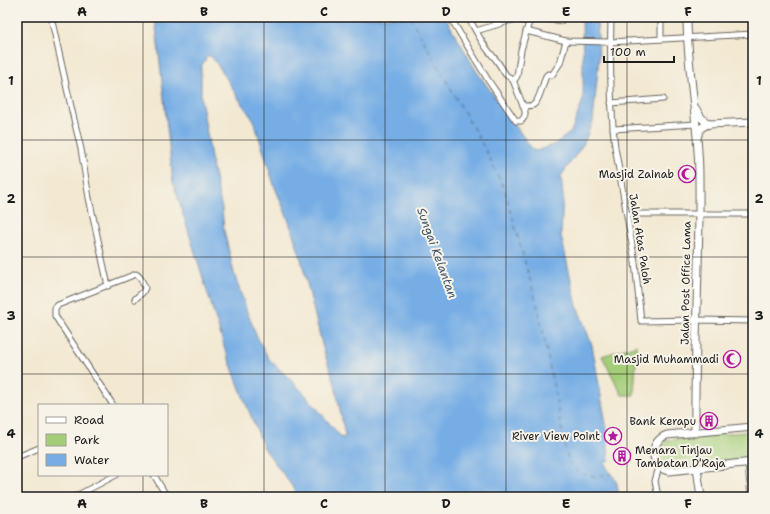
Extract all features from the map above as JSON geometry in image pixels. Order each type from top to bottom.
[{"type":"main road","name":"Jalan Post Office Lama","points":[[687,17],[687,37],[698,135],[699,177],[699,249],[694,433]]},
{"type":"main road","points":[[695,107],[700,117],[709,124]]},
{"type":"main road","points":[[698,135],[702,126],[709,124],[751,123]]},
{"type":"main road","points":[[750,462],[668,471],[658,470],[654,452],[656,443],[667,435],[753,427]]},
{"type":"main road","points":[[697,468],[701,497]]},
{"type":"street","points":[[51,17],[81,149],[89,198],[108,286]]},
{"type":"street","points":[[450,17],[488,80],[516,121],[521,121],[525,116],[525,109],[512,80],[506,75],[498,61],[484,45],[468,17]]},
{"type":"street","points":[[495,17],[496,25]]},
{"type":"street","name":"Jalan Atas Paloh","points":[[611,17],[611,103],[613,129],[635,262],[641,321],[697,320]]},
{"type":"street","points":[[661,17],[661,39]]},
{"type":"street","points":[[476,31],[517,18],[561,21]]},
{"type":"street","points":[[512,80],[516,79],[526,31],[532,20]]},
{"type":"street","points":[[526,31],[569,41],[599,42],[753,34]]},
{"type":"street","points":[[523,106],[535,104],[546,76],[548,74],[552,75],[560,63],[569,41]]},
{"type":"street","points":[[611,103],[663,99]]},
{"type":"street","points":[[613,129],[696,124]]},
{"type":"street","points":[[627,214],[753,214]]},
{"type":"street","points":[[112,404],[55,316],[54,312],[58,305],[134,275],[138,275],[144,289],[135,300]]},
{"type":"street","points":[[697,320],[753,321]]},
{"type":"street","points":[[17,457],[38,448]]},
{"type":"street","points":[[750,462],[751,497]]},
{"type":"street","points":[[658,470],[655,481],[658,497]]},
{"type":"street","points":[[76,496],[114,476]]},
{"type":"street","points":[[155,476],[167,497]]},
{"type":"green space","points":[[637,345],[634,395],[622,395],[602,356]]},
{"type":"green space","points":[[753,431],[753,459],[669,466],[662,463],[659,456],[660,445],[668,440]]},
{"type":"water","name":"Sungai Kelantan","points":[[155,17],[445,17],[477,72],[532,149],[536,151],[555,144],[571,132],[583,100],[582,17],[597,17],[599,58],[593,121],[584,143],[561,176],[563,196],[561,236],[577,306],[592,345],[607,430],[609,461],[605,462],[607,468],[616,481],[619,497],[300,497],[264,448],[244,399],[225,349],[173,182]],"holes":[[[211,56],[254,121],[274,185],[288,219],[300,255],[323,348],[335,385],[345,435],[343,438],[303,392],[269,359],[259,341],[247,312],[234,273],[224,230],[222,209],[213,169],[201,98],[201,67],[206,57]]]},
{"type":"ferry route","points":[[410,17],[485,149],[504,188],[539,311],[566,452],[570,464],[581,474],[593,476],[611,474]]},
{"type":"place","name":"Masjid Zainab","points":[[687,174]]},
{"type":"place","name":"Masjid Muhammadi","points":[[732,359]]},
{"type":"place","name":"Bank Kerapu","points":[[709,421]]},
{"type":"place","name":"River View Point","points":[[613,436]]},
{"type":"place","name":"Menara Tinjau Tambatan D'Raja","points":[[622,456]]}]
